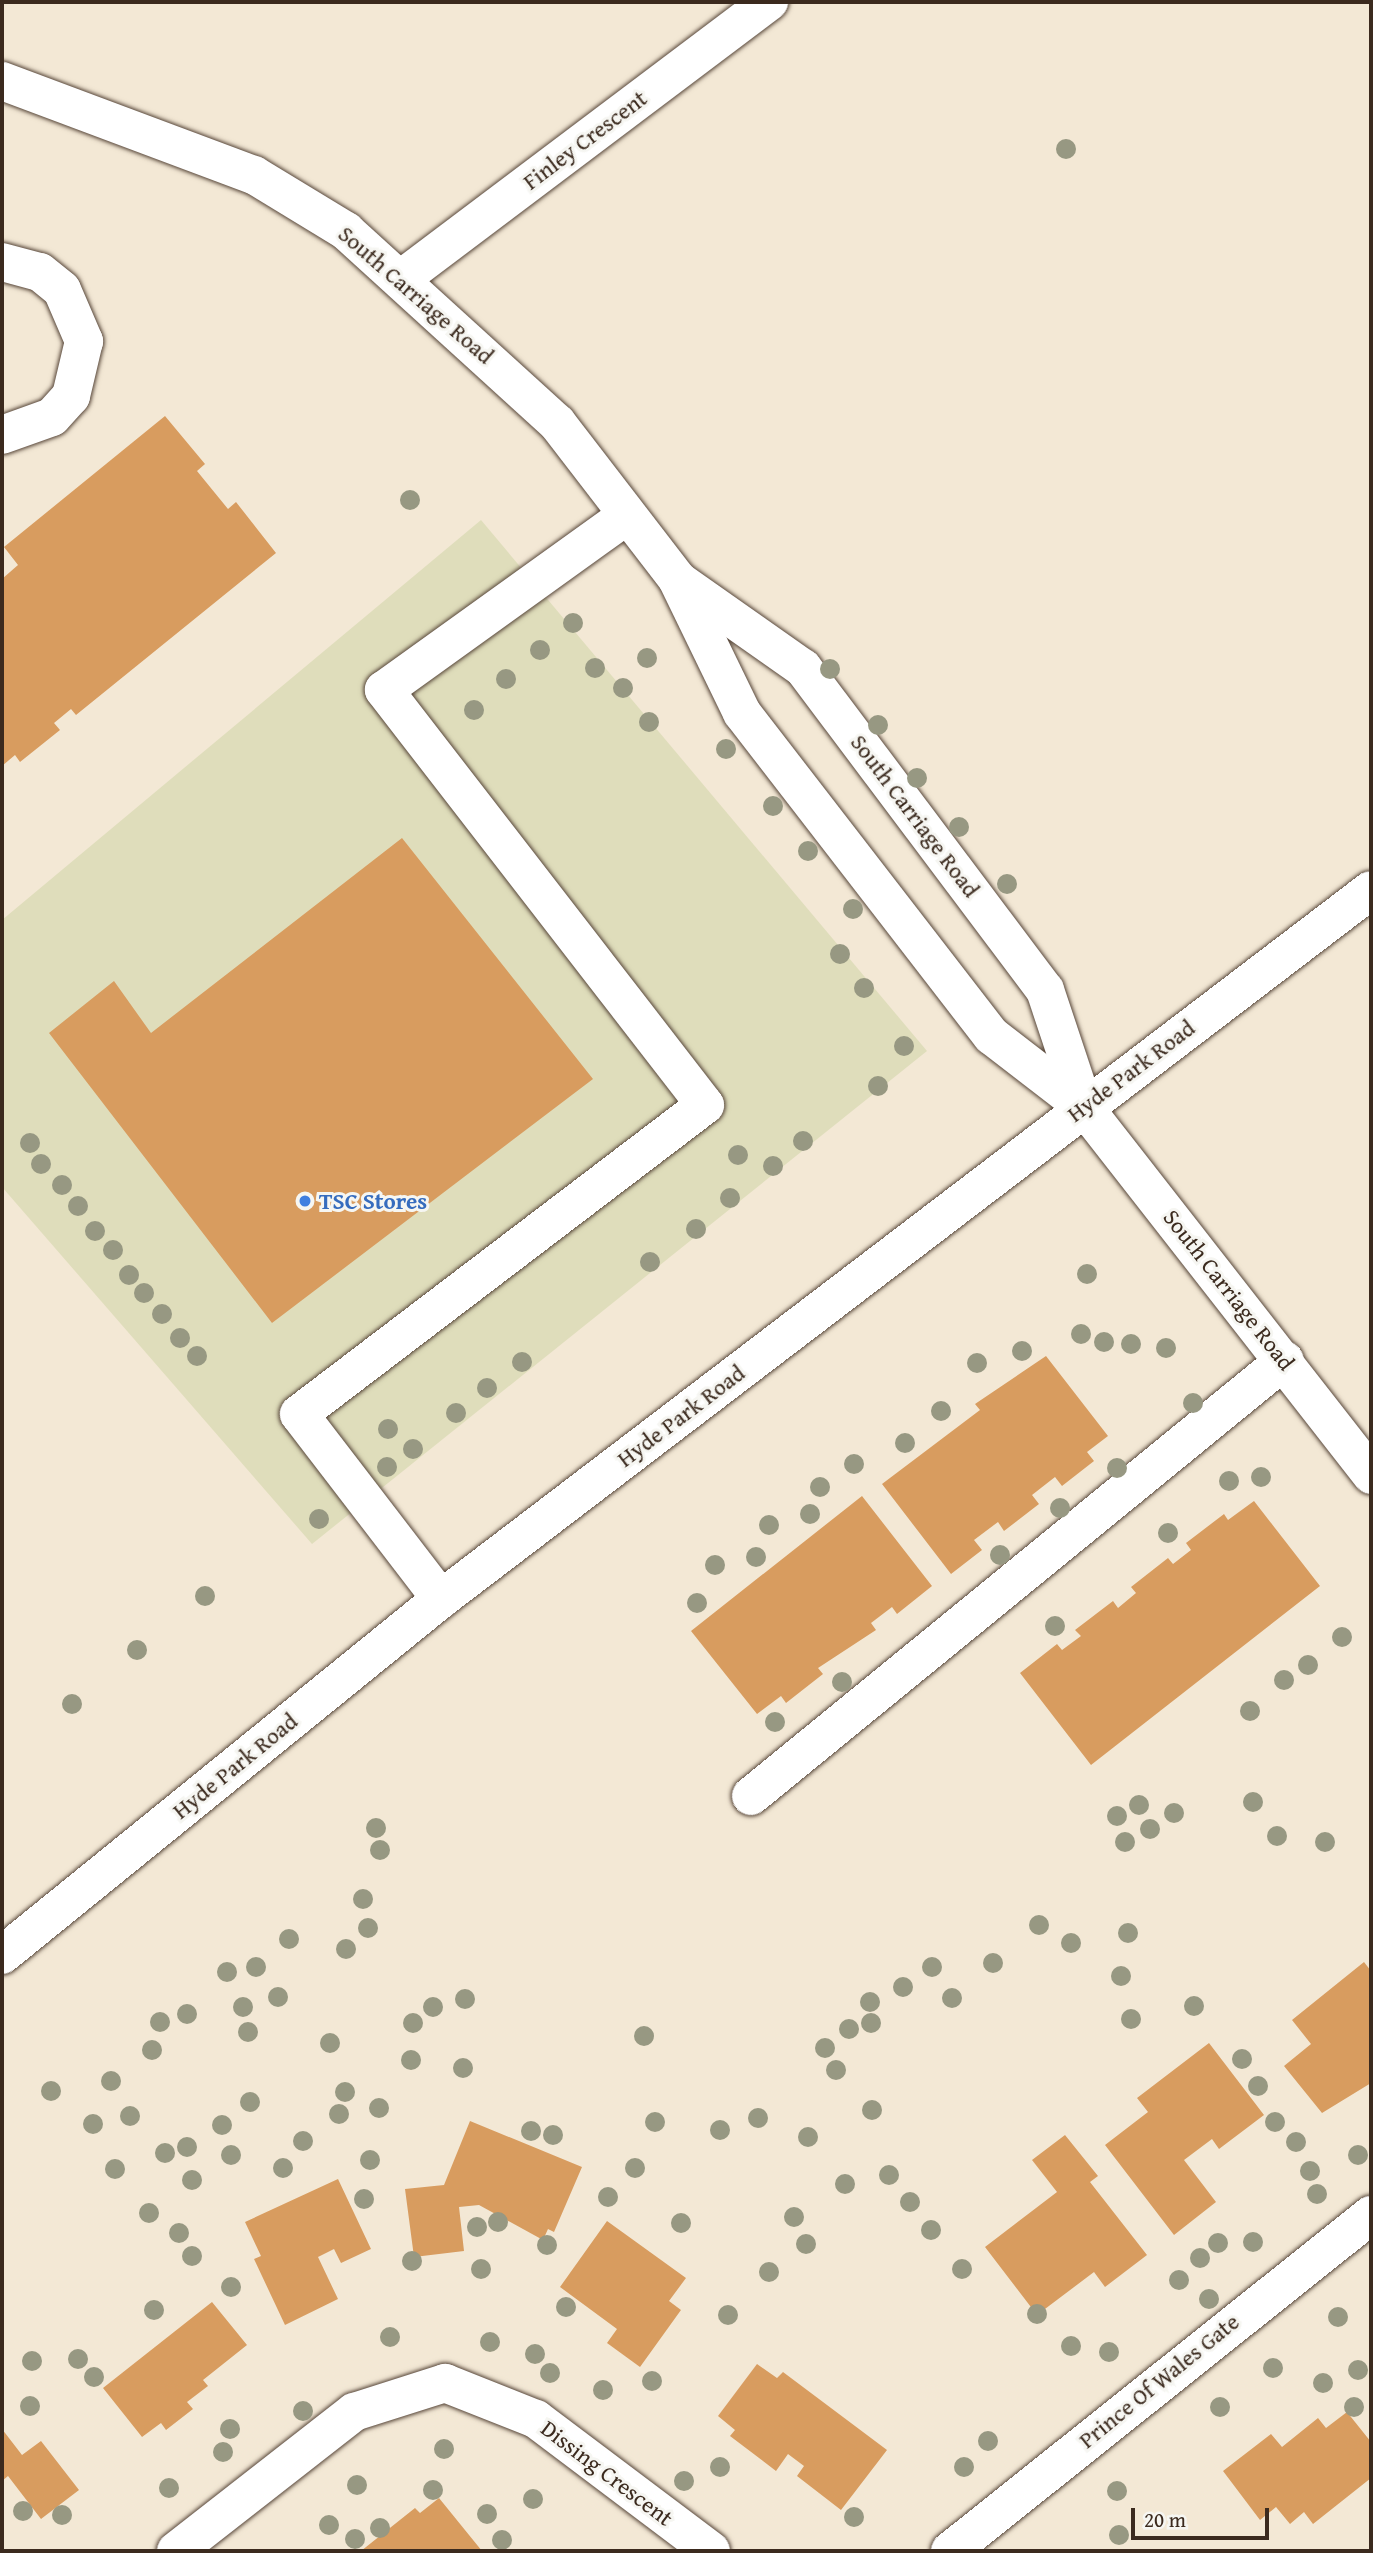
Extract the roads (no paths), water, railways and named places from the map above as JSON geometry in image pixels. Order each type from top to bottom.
[{"type":"street","name":"Finley Crescent","points":[[401,279],[769,2]]},
{"type":"street","name":"South Carriage Road","points":[[2,81],[254,174],[346,231],[557,423],[677,579],[742,713],[775,756],[992,1036],[1084,1107],[1284,1360],[1371,1475]]},
{"type":"street","points":[[2,262],[40,272],[62,290],[84,341],[71,396],[52,416],[2,435]]},
{"type":"street","points":[[441,1599],[299,1415],[705,1105],[384,690],[626,516]]},
{"type":"street","name":"South Carriage Road","points":[[677,579],[803,668],[1045,990],[1084,1107]]},
{"type":"street","name":"Hyde Park Road","points":[[2,1955],[441,1599],[1371,890]]},
{"type":"street","points":[[751,1796],[1284,1360]]},
{"type":"street","name":"Prince Of Wales Gate","points":[[950,2551],[1371,2215]]},
{"type":"street","name":"Dissing Crescent","points":[[176,2551],[354,2412],[445,2383],[536,2419],[711,2551]]},
{"type":"place","name":"TSC Stores","points":[[305,1201]]}]
